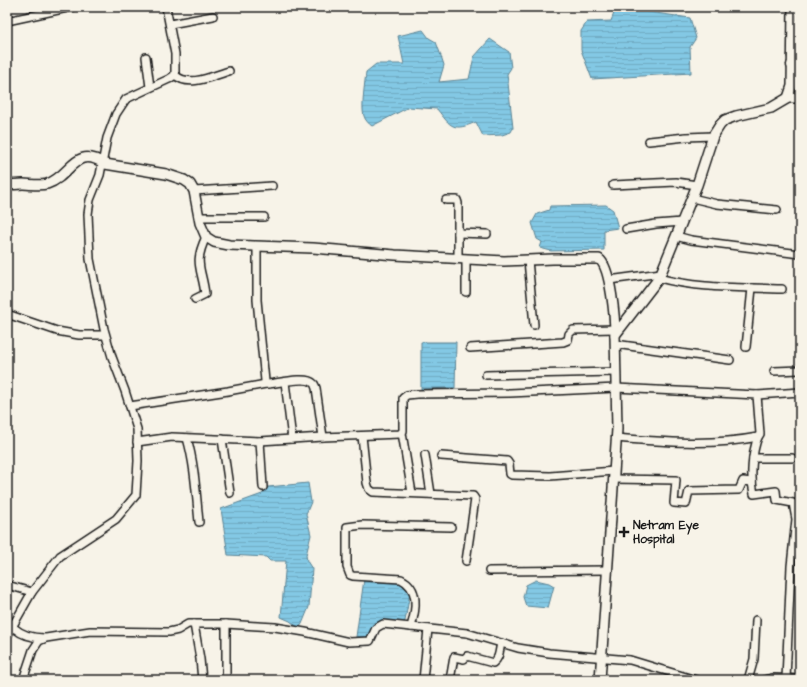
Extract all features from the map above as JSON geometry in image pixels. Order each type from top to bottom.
[{"type":"street","points":[[7,21],[72,7]]},
{"type":"street","points":[[7,636],[13,623],[32,592],[60,556],[116,519],[136,495],[138,461],[137,429],[105,335],[90,260],[88,214],[90,200],[100,175],[107,138],[116,114],[126,99],[169,79],[174,75],[175,54],[166,7]]},
{"type":"street","points":[[788,98],[792,86],[796,61],[793,7]]},
{"type":"street","points":[[170,24],[213,16]]},
{"type":"street","points":[[146,57],[150,87]]},
{"type":"street","points":[[174,75],[179,79],[189,82],[229,71]]},
{"type":"street","points":[[615,336],[660,275],[697,185],[713,136],[720,125],[725,120],[736,116],[771,108],[788,98],[800,98]]},
{"type":"street","points":[[649,141],[692,136],[713,136]]},
{"type":"street","points":[[7,185],[47,184],[61,176],[74,162],[80,158],[91,158],[105,164],[166,174],[184,180],[190,184],[194,191],[199,217],[206,237],[214,242],[229,245],[313,248],[462,259],[504,261],[568,258],[599,259],[603,262],[609,280],[615,336],[617,410],[600,680]]},
{"type":"street","points":[[613,186],[676,182],[697,185]]},
{"type":"street","points":[[194,191],[272,186]]},
{"type":"street","points":[[692,198],[722,205],[777,210]]},
{"type":"street","points":[[446,200],[457,200],[458,203],[458,233],[466,292]]},
{"type":"street","points":[[199,217],[264,217]]},
{"type":"street","points":[[626,229],[656,224],[682,222]]},
{"type":"street","points":[[458,233],[487,234]]},
{"type":"street","points":[[676,236],[691,240],[800,254]]},
{"type":"street","points":[[195,299],[205,294],[198,258],[199,252],[206,237]]},
{"type":"street","points":[[257,246],[257,300],[262,360],[266,384]]},
{"type":"street","points":[[528,260],[534,325]]},
{"type":"street","points":[[609,280],[660,275],[676,282],[699,286],[782,290]]},
{"type":"street","points":[[746,347],[752,288]]},
{"type":"street","points":[[7,314],[57,331],[80,335],[105,335]]},
{"type":"street","points":[[470,348],[563,342],[568,340],[569,334],[574,330],[615,336],[730,360]]},
{"type":"street","points":[[774,371],[800,370]]},
{"type":"street","points":[[486,375],[615,372]]},
{"type":"street","points":[[130,406],[228,392],[266,384],[308,380],[313,382],[316,388],[323,437]]},
{"type":"street","points":[[285,382],[292,439]]},
{"type":"street","points":[[412,493],[402,433],[403,398],[407,395],[442,393],[510,393],[616,388],[757,395],[800,392]]},
{"type":"street","points":[[757,395],[760,434],[758,436],[753,458],[752,482],[754,494],[776,491],[777,500],[793,503],[796,519],[791,573],[786,679]]},
{"type":"street","points":[[137,442],[162,438],[260,441],[402,433]]},
{"type":"street","points":[[362,436],[367,483],[369,489],[373,492],[473,496],[475,499],[466,561]]},
{"type":"street","points":[[616,438],[679,442],[728,440],[758,436]]},
{"type":"street","points":[[187,438],[195,473],[199,522]]},
{"type":"street","points":[[222,440],[230,493]]},
{"type":"street","points":[[260,441],[263,487]]},
{"type":"street","points":[[424,455],[431,494]]},
{"type":"street","points":[[441,456],[507,461],[509,464],[510,474],[512,475],[614,475],[676,480],[674,503],[686,504],[689,491],[739,490],[743,481],[752,482]]},
{"type":"street","points":[[753,458],[792,458]]},
{"type":"street","points":[[411,627],[416,608],[412,587],[407,581],[402,579],[350,575],[347,567],[347,527],[362,525],[451,527]]},
{"type":"street","points":[[489,571],[608,570]]},
{"type":"street","points":[[7,585],[32,592]]},
{"type":"street","points":[[748,680],[754,658],[756,620]]},
{"type":"street","points":[[13,623],[14,628],[18,631],[37,638],[46,638],[90,630],[169,632],[178,630],[188,624],[226,624],[275,627],[350,642],[370,641],[376,628],[383,624],[467,634],[518,648],[549,653],[630,660],[696,680]]},
{"type":"street","points":[[194,624],[202,680]]},
{"type":"street","points":[[226,624],[226,680]]},
{"type":"street","points":[[423,680],[428,629]]},
{"type":"street","points":[[24,680],[33,650],[39,641],[46,638]]},
{"type":"street","points":[[450,680],[454,657],[464,659],[467,656],[493,663],[496,661],[498,656],[501,643]]},
{"type":"street","points":[[764,680],[772,678],[800,679]]},
{"type":"water","points":[[633,7],[635,10],[690,18],[696,38],[690,47],[691,73],[592,79],[581,50],[581,31],[587,22],[611,21],[616,8]]},
{"type":"water","points":[[423,30],[429,38],[436,42],[444,65],[439,82],[469,79],[474,57],[490,39],[509,52],[511,68],[507,74],[513,128],[511,132],[502,135],[483,136],[476,122],[462,127],[457,127],[449,124],[437,109],[409,107],[372,126],[367,122],[363,112],[366,72],[376,64],[404,64],[398,36]]},
{"type":"water","points":[[606,205],[613,210],[618,228],[604,230],[604,250],[551,251],[540,248],[542,242],[537,239],[532,223],[537,214],[549,210],[550,206]]},
{"type":"water","points":[[421,342],[456,342],[455,388],[421,389]]},
{"type":"water","points":[[308,483],[311,502],[306,514],[311,535],[306,555],[307,561],[312,569],[309,607],[299,628],[290,621],[281,617],[286,561],[270,561],[266,557],[228,555],[221,509],[262,494],[268,487]]},
{"type":"water","points":[[364,579],[400,583],[410,593],[405,621],[398,627],[377,627],[373,634],[366,637],[356,637]]},
{"type":"water","points":[[536,580],[549,583],[554,586],[548,608],[526,606],[523,597],[526,585]]},
{"type":"place","name":"Netram Eye Hospital","points":[[624,532]]}]
